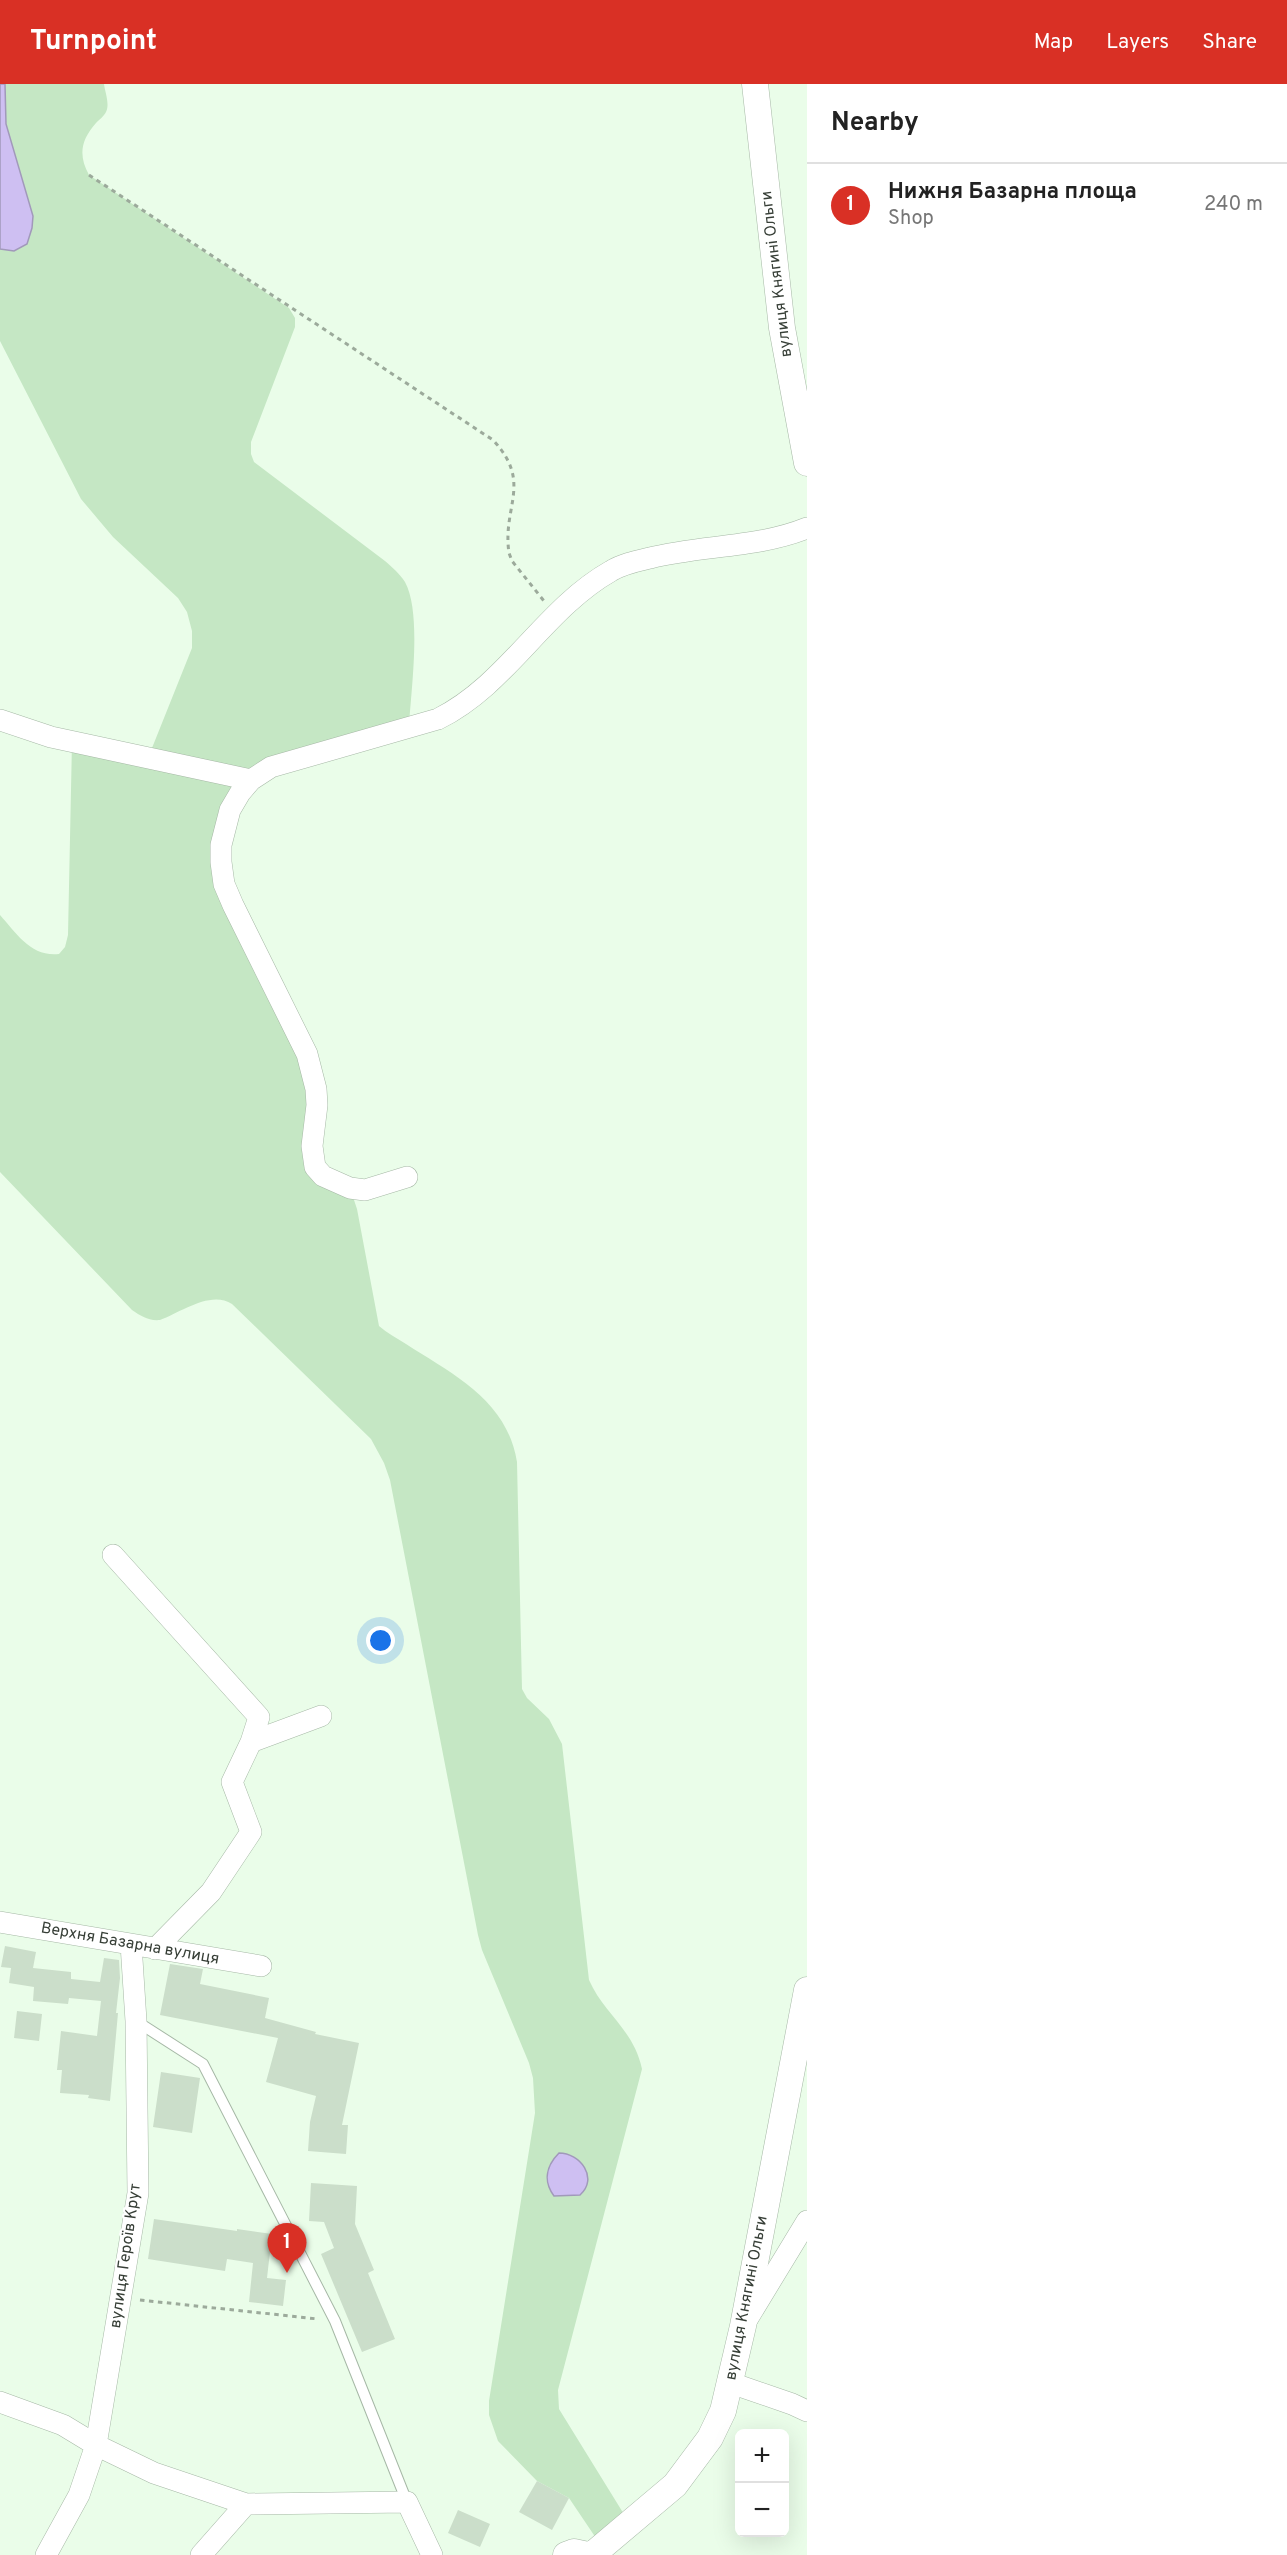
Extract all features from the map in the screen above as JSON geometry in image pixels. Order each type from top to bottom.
[{"type":"street","name":"вулиця Княгині Ольги","points":[[755,84],[782,328],[807,463]]},
{"type":"street","points":[[407,1177],[364,1190],[350,1188],[323,1176],[315,1167],[312,1146],[317,1097],[307,1054],[224,884],[221,862],[224,831],[230,810],[240,793],[251,780],[271,767],[438,719],[458,709],[476,696],[555,614],[588,586],[613,569],[669,553],[771,538],[807,528]]},
{"type":"street","points":[[0,720],[51,737],[251,780]]},
{"type":"street","points":[[113,1555],[259,1717],[251,1742],[231,1782],[251,1832],[211,1892],[155,1949]]},
{"type":"street","points":[[251,1742],[321,1716]]},
{"type":"street","name":"Верхня Базарна вулиця","points":[[0,1922],[261,1966]]},
{"type":"street","name":"вулиця Героїв Крут","points":[[46,2555],[79,2496],[96,2445],[138,2193],[136,2021],[131,1944]]},
{"type":"street","name":"вулиця Княгині Ольги","points":[[590,2555],[659,2500],[688,2470],[717,2425],[731,2383],[743,2326],[807,1990]]},
{"type":"street","points":[[743,2326],[807,2222]]},
{"type":"street","points":[[731,2383],[807,2411]]},
{"type":"street","points":[[0,2402],[63,2425],[96,2445],[154,2473],[246,2504],[407,2502],[432,2555]]},
{"type":"street","points":[[201,2555],[246,2504]]},
{"type":"street","points":[[566,2555],[580,2552],[590,2555]]},
{"type":"lane","points":[[136,2021],[203,2064],[335,2321],[407,2502]]},
{"type":"path","points":[[89,175],[493,440],[503,451],[514,476],[509,553],[512,561],[555,614]]},
{"type":"path","points":[[120,2298],[335,2321]]},
{"type":"green space","points":[[0,84],[104,84],[107,109],[87,135],[82,154],[89,175],[289,308],[295,318],[295,327],[251,442],[254,462],[385,561],[403,579],[410,596],[414,652],[409,727],[251,780],[221,862],[307,1054],[313,1156],[350,1188],[357,1209],[379,1326],[476,1391],[502,1422],[511,1440],[517,1462],[522,1689],[527,1698],[549,1719],[562,1744],[589,1980],[602,2003],[632,2043],[642,2069],[558,2390],[559,2409],[630,2524],[602,2547],[569,2498],[537,2481],[498,2441],[489,2415],[489,2401],[535,2113],[533,2078],[478,1935],[390,1480],[384,1463],[371,1439],[232,1304],[215,1299],[196,1304],[160,1320],[142,1316],[132,1310],[0,1172],[0,915],[25,943],[40,952],[59,954],[65,947],[68,935],[72,742],[148,758],[192,648],[192,631],[187,612],[178,598],[113,537],[81,499],[0,341]]},
{"type":"shaded area","points":[[0,84],[5,84],[6,124],[33,216],[27,244],[14,251],[0,249]]},
{"type":"shaded area","points":[[559,2153],[574,2157],[587,2174],[588,2181],[580,2195],[554,2196],[548,2185],[549,2168]]},
{"type":"building","points":[[5,1946],[36,1952],[33,1968],[71,1972],[71,1979],[100,1982],[104,1958],[119,1960],[120,1978],[116,2013],[118,2013],[110,2101],[88,2098],[89,2095],[60,2093],[62,2070],[57,2070],[61,2031],[97,2036],[101,2001],[69,1998],[68,2004],[33,2001],[34,1987],[9,1983],[11,1968],[1,1967]]},
{"type":"building","points":[[170,1964],[203,1969],[200,1984],[269,1998],[265,2018],[316,2032],[315,2034],[359,2043],[342,2125],[348,2125],[346,2154],[308,2151],[310,2122],[316,2096],[266,2082],[278,2038],[160,2015]]},
{"type":"building","points":[[17,2011],[42,2014],[39,2041],[14,2038]]},
{"type":"building","points":[[161,2072],[200,2078],[192,2133],[153,2127]]},
{"type":"building","points":[[311,2183],[357,2186],[355,2224],[374,2270],[368,2273],[395,2339],[362,2352],[321,2254],[334,2248],[324,2222],[309,2221]]},
{"type":"building","points":[[154,2219],[272,2234],[267,2278],[286,2280],[283,2306],[249,2302],[253,2263],[227,2259],[225,2271],[148,2259]]},
{"type":"building","points":[[537,2481],[569,2498],[552,2530],[519,2512]]},
{"type":"building","points":[[458,2510],[490,2524],[480,2547],[448,2533]]},
{"type":"place","name":"Нижня Базарна площа","points":[[287,2273]]}]
